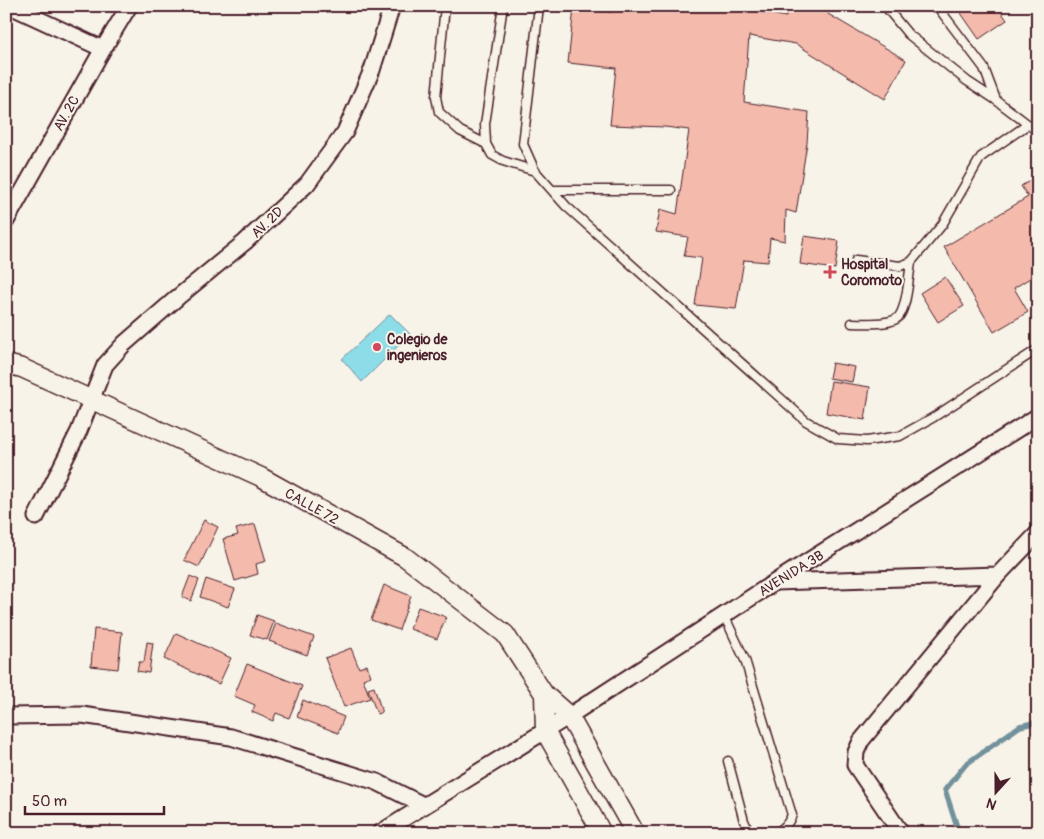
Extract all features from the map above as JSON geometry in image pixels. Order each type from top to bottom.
[{"type":"street","points":[[10,6],[102,48]]},
{"type":"street","name":"AV. 2C","points":[[6,221],[102,48],[129,6]]},
{"type":"street","name":"AV. 2D","points":[[36,517],[79,431],[105,365],[124,344],[246,242],[307,184],[345,132],[372,70],[392,6]]},
{"type":"street","name":"CALLE 72","points":[[6,364],[22,368],[261,477],[405,557],[505,634],[544,694],[569,716],[635,833]]},
{"type":"street","name":"AVENIDA 3B","points":[[380,833],[569,716],[775,582],[1038,416]]},
{"type":"street","points":[[901,833],[855,765],[856,752],[861,742],[998,575],[1038,532]]},
{"type":"street","points":[[775,582],[998,575]]},
{"type":"street","points":[[544,694],[545,731],[602,833]]},
{"type":"street","points":[[6,716],[82,714],[231,737],[377,782],[423,805]]},
{"type":"lane","points":[[446,6],[436,97],[440,112],[460,131],[486,144]]},
{"type":"lane","points":[[503,6],[485,124],[486,144],[492,155],[503,161],[535,171]]},
{"type":"lane","points":[[540,6],[523,144],[535,171],[566,206],[806,421],[838,439],[867,441],[900,436],[1038,349]]},
{"type":"lane","points":[[885,6],[908,34],[967,81],[1038,132]]},
{"type":"lane","points":[[937,6],[984,68],[996,100]]},
{"type":"lane","points":[[856,260],[900,266],[911,262],[942,225],[981,157],[1027,125]]},
{"type":"lane","points":[[552,190],[672,190]]},
{"type":"lane","points":[[852,323],[877,323],[896,320],[901,314],[905,300],[911,262]]},
{"type":"lane","points":[[724,615],[745,660],[792,815],[784,828],[779,832],[771,833]]},
{"type":"lane","points":[[728,761],[744,821],[749,832],[756,833]]},
{"type":"water","points":[[390,314],[410,334],[362,382],[342,359]]},
{"type":"building","points":[[66,6],[89,6],[88,9],[75,11]]},
{"type":"building","points":[[613,6],[749,6],[749,10],[786,17],[788,6],[829,6],[828,14],[906,60],[885,99],[796,44],[749,36],[744,102],[809,112],[807,143],[796,213],[786,210],[785,241],[770,238],[768,262],[744,260],[736,309],[695,305],[702,258],[684,256],[688,237],[656,232],[660,209],[677,214],[689,130],[610,125],[616,68],[568,63],[574,8],[612,12]]},
{"type":"building","points":[[956,6],[997,6],[1007,20],[979,39]]},
{"type":"building","points":[[1038,176],[1038,273],[1014,288],[1028,312],[994,332],[944,247],[1028,197],[1021,186]]},
{"type":"building","points":[[804,236],[839,241],[835,269],[800,264]]},
{"type":"building","points":[[945,277],[964,306],[938,322],[920,293]]},
{"type":"building","points":[[832,363],[855,367],[852,382],[829,378]]},
{"type":"building","points":[[831,381],[870,387],[865,420],[826,413]]},
{"type":"building","points":[[204,520],[218,527],[199,567],[184,560]]},
{"type":"building","points":[[255,524],[266,561],[256,564],[258,574],[235,581],[223,539],[238,535],[236,529]]},
{"type":"building","points":[[190,576],[199,580],[191,601],[182,597]]},
{"type":"building","points":[[206,579],[235,589],[228,607],[200,597]]},
{"type":"building","points":[[384,585],[411,596],[399,630],[371,620]]},
{"type":"building","points":[[418,607],[446,617],[437,639],[410,629]]},
{"type":"building","points":[[257,615],[274,621],[267,640],[250,635]]},
{"type":"building","points":[[276,623],[314,637],[307,655],[269,641]]},
{"type":"building","points":[[94,629],[122,632],[118,669],[91,666]]},
{"type":"building","points":[[176,633],[231,658],[219,684],[164,659]]},
{"type":"building","points":[[147,642],[153,643],[149,673],[137,671],[139,662],[144,662]]},
{"type":"building","points":[[351,648],[359,668],[367,665],[371,676],[363,679],[370,698],[344,707],[325,658]]},
{"type":"building","points":[[247,664],[302,686],[289,718],[276,713],[273,721],[252,712],[255,705],[234,696]]},
{"type":"building","points":[[374,687],[382,712],[377,714],[368,689]]},
{"type":"building","points":[[303,700],[344,717],[338,733],[297,717]]},
{"type":"waterway","points":[[959,833],[945,790],[966,764],[1020,726],[1038,722]]},
{"type":"place","name":"Hospital Coromoto","points":[[830,272]]},
{"type":"place","name":"Colegio de ingenieros","points":[[377,347]]}]
